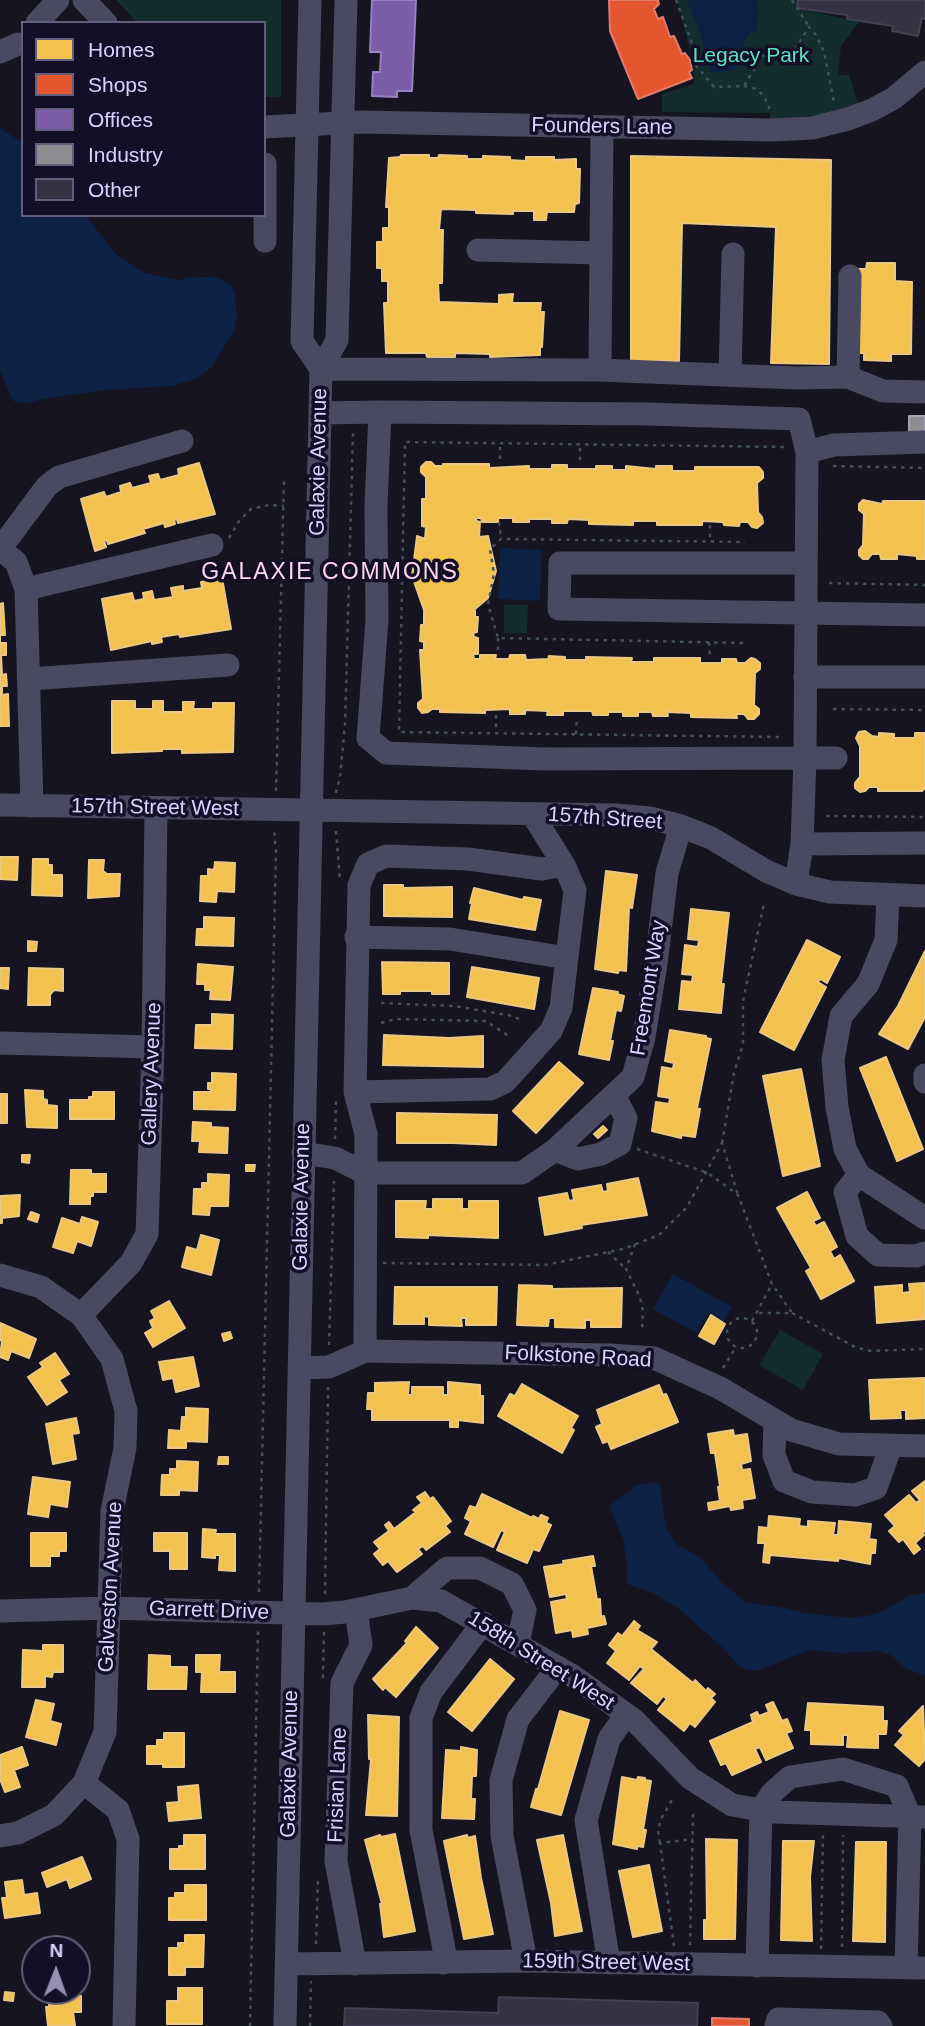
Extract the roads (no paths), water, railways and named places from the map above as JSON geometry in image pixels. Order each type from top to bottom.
[{"type":"street","points":[[39,21],[58,0]]},
{"type":"street","points":[[84,0],[104,21]]},
{"type":"street","name":"Galaxie Avenue","points":[[310,0],[302,341],[321,369]]},
{"type":"street","name":"Galaxie Avenue","points":[[285,2026],[321,369],[337,340],[346,0]]},
{"type":"street","name":"Founders Lane","points":[[266,127],[342,123],[772,130],[812,128],[872,110],[921,84]]},
{"type":"street","points":[[600,370],[602,127]]},
{"type":"street","points":[[264,217],[265,241]]},
{"type":"street","points":[[478,250],[600,253]]},
{"type":"street","points":[[730,376],[733,254]]},
{"type":"street","points":[[848,377],[850,276]]},
{"type":"street","points":[[321,369],[600,370],[797,378],[848,377],[883,391],[925,392]]},
{"type":"street","points":[[380,412],[376,506],[377,620],[368,738],[386,753],[544,759],[836,758]]},
{"type":"street","points":[[320,413],[648,414],[799,419],[807,452],[806,612],[802,844],[796,884]]},
{"type":"street","points":[[32,806],[26,589],[16,562],[0,549],[47,486],[59,477],[182,441]]},
{"type":"street","points":[[807,452],[835,445],[925,442]]},
{"type":"street","points":[[26,589],[212,545]]},
{"type":"street","points":[[806,563],[560,563],[559,608],[925,615]]},
{"type":"street","points":[[30,680],[228,666]]},
{"type":"street","points":[[805,677],[925,677]]},
{"type":"street","name":"157th Street West","points":[[0,805],[311,811]]},
{"type":"street","name":"Gallery Avenue","points":[[81,1315],[131,1263],[147,1234],[156,809]]},
{"type":"street","name":"157th Street","points":[[311,811],[650,818],[711,838],[766,871],[796,884],[830,892],[925,896]]},
{"type":"street","points":[[345,1093],[490,1089],[505,1082],[551,1031],[561,1009],[575,890],[564,865],[532,814]]},
{"type":"street","name":"Freemont Way","points":[[303,1153],[335,1158],[365,1172],[522,1173],[555,1150],[633,1077],[644,1037],[667,873],[681,826]]},
{"type":"street","points":[[802,844],[925,843]]},
{"type":"street","points":[[365,1351],[366,1135],[345,1093],[359,884],[368,864],[386,856],[468,859],[542,869],[564,865]]},
{"type":"street","points":[[888,896],[886,940],[868,984],[841,1016],[833,1060],[837,1107],[845,1149],[859,1175],[925,1217]]},
{"type":"street","points":[[356,937],[450,939],[567,958]]},
{"type":"street","points":[[0,1043],[153,1047]]},
{"type":"street","points":[[925,1075],[925,1082]]},
{"type":"street","points":[[555,1150],[578,1158],[601,1154],[620,1144],[626,1118],[614,1095]]},
{"type":"street","points":[[859,1175],[845,1192],[857,1236],[878,1255],[916,1256],[925,1253]]},
{"type":"street","points":[[0,1275],[41,1287],[81,1315]]},
{"type":"street","name":"Galveston Avenue","points":[[81,1315],[113,1360],[126,1411],[125,1448],[111,1511],[105,1732],[84,1783]]},
{"type":"street","name":"Folkstone Road","points":[[299,1367],[329,1367],[365,1351],[654,1358],[720,1388],[791,1430],[839,1444],[925,1446]]},
{"type":"street","points":[[775,1421],[774,1455],[784,1481],[812,1492],[855,1495],[876,1489],[891,1446]]},
{"type":"street","points":[[412,1598],[447,1568],[480,1567],[512,1584],[525,1610],[517,1643]]},
{"type":"street","name":"158th Street West","points":[[293,1614],[356,1610],[412,1598],[441,1601],[558,1667],[626,1715],[690,1778],[732,1805],[761,1810],[917,1817]]},
{"type":"street","name":"Garrett Drive","points":[[0,1611],[109,1608],[293,1614]]},
{"type":"street","name":"Frisian Lane","points":[[355,1964],[336,1861],[342,1683],[362,1645],[356,1610]]},
{"type":"street","points":[[443,1963],[444,1949],[421,1830],[421,1718],[431,1692],[483,1623]]},
{"type":"street","points":[[526,1961],[502,1836],[501,1780],[519,1719],[558,1667]]},
{"type":"street","points":[[609,1963],[586,1820],[609,1739],[626,1715]]},
{"type":"street","points":[[757,1966],[761,1810],[772,1793],[790,1777],[844,1769],[897,1786],[917,1817],[916,1968]]},
{"type":"street","points":[[0,1836],[18,1833],[54,1815],[84,1783],[118,1810],[128,1839],[124,2026]]},
{"type":"street","name":"159th Street West","points":[[287,1964],[526,1961],[916,1968]]},
{"type":"street","points":[[776,2026],[778,2019],[877,2022],[881,2026]]},
{"type":"water","points":[[687,0],[756,0],[757,30],[750,33],[744,42],[743,60],[733,70],[712,73],[700,31]]},
{"type":"water","points":[[0,128],[21,142],[21,217],[87,217],[116,254],[145,273],[178,280],[215,277],[230,284],[235,293],[237,318],[234,331],[211,368],[198,378],[172,386],[106,390],[25,404],[13,401],[0,371]]},
{"type":"water","points":[[500,548],[542,550],[540,601],[498,599]]},
{"type":"water","points":[[673,1274],[732,1307],[723,1322],[707,1314],[696,1333],[653,1309]]},
{"type":"water","points":[[660,1484],[667,1529],[676,1544],[700,1557],[722,1583],[746,1602],[850,1618],[877,1614],[909,1596],[925,1593],[925,1676],[905,1668],[891,1655],[878,1651],[840,1653],[810,1650],[756,1671],[741,1668],[721,1646],[679,1609],[655,1594],[627,1584],[623,1539],[609,1506],[637,1485]]},
{"type":"district","name":"GALAXIE COMMONS","points":[[330,573]]},
{"type":"park label","name":"Legacy Park","points":[[751,56]]}]
